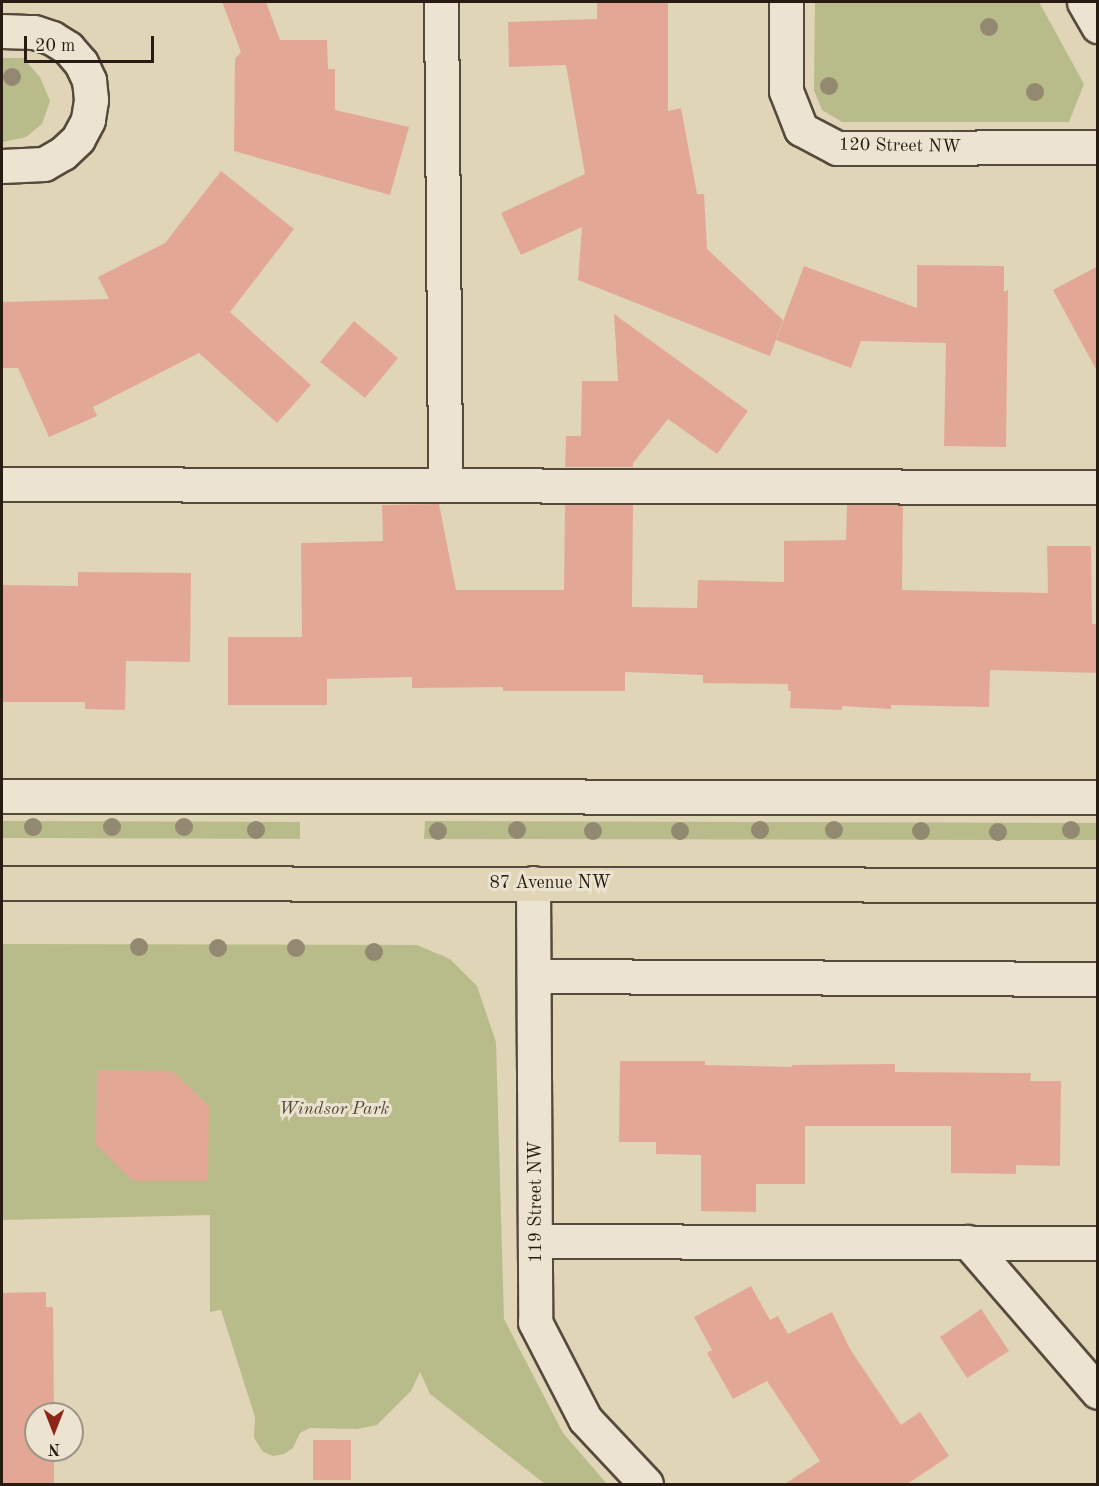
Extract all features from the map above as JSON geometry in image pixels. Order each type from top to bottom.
[{"type":"main road","name":"87 Avenue NW","points":[[2,883],[1098,885]]},
{"type":"street","points":[[441,2],[445,485]]},
{"type":"street","name":"120 Street NW","points":[[786,2],[786,91],[801,129],[837,148],[1098,147]]},
{"type":"street","points":[[1084,2],[1098,26]]},
{"type":"street","points":[[2,32],[34,32],[52,38],[68,48],[81,63],[89,80],[91,100],[88,120],[78,139],[63,153],[44,164],[2,166]]},
{"type":"street","points":[[2,484],[1098,487]]},
{"type":"street","points":[[2,796],[1098,797]]},
{"type":"street","name":"119 Street NW","points":[[533,883],[537,1241],[535,1323],[585,1419],[646,1485]]},
{"type":"street","points":[[534,976],[1098,979]]},
{"type":"street","points":[[537,1241],[1098,1242]]},
{"type":"street","points":[[968,1242],[1098,1392]]},
{"type":"green space","points":[[815,2],[1039,2],[1084,84],[1069,122],[842,122],[822,110],[814,90]]},
{"type":"green space","points":[[2,58],[23,58],[40,77],[50,101],[42,124],[26,137],[3,142]]},
{"type":"green space","points":[[2,821],[300,822],[300,839],[2,838]]},
{"type":"green space","points":[[425,821],[1097,823],[1098,840],[424,839]]},
{"type":"green space","name":"Windsor Park","points":[[2,944],[417,945],[450,959],[477,986],[496,1042],[504,1319],[563,1433],[607,1484],[545,1484],[430,1394],[420,1372],[411,1391],[377,1425],[357,1429],[310,1428],[300,1433],[293,1448],[284,1454],[273,1456],[263,1452],[254,1438],[255,1417],[221,1310],[210,1312],[210,1215],[2,1220]]},
{"type":"building","points":[[222,2],[266,2],[280,40],[327,40],[328,69],[335,69],[335,110],[409,127],[390,195],[234,151],[235,59],[241,52]]},
{"type":"building","points":[[597,2],[668,2],[668,111],[681,108],[697,194],[704,194],[707,249],[783,320],[770,356],[578,280],[582,227],[521,255],[501,213],[585,174],[566,65],[509,67],[508,22],[597,19]]},
{"type":"building","points":[[221,171],[294,229],[230,312],[311,385],[277,423],[199,353],[93,407],[97,416],[49,437],[18,368],[2,368],[2,302],[109,299],[98,277],[165,243]]},
{"type":"building","points":[[917,265],[1004,266],[1004,292],[1008,290],[1006,447],[944,446],[946,343],[861,341],[851,368],[776,340],[804,266],[917,308]]},
{"type":"building","points":[[1098,266],[1098,373],[1053,290]]},
{"type":"building","points":[[614,314],[748,411],[717,454],[668,419],[633,463],[633,467],[565,467],[566,436],[581,436],[582,381],[618,381]]},
{"type":"building","points":[[354,321],[398,358],[365,398],[320,362]]},
{"type":"building","points":[[439,504],[456,590],[564,590],[565,504],[633,504],[632,607],[697,608],[698,580],[784,582],[784,541],[846,540],[847,505],[903,505],[902,590],[1048,593],[1047,546],[1091,546],[1092,624],[1098,624],[1098,673],[990,670],[989,707],[891,705],[891,709],[842,706],[842,710],[790,708],[791,691],[788,691],[788,684],[703,683],[703,675],[625,672],[625,691],[503,691],[503,687],[412,688],[412,677],[327,679],[327,705],[228,705],[228,637],[302,637],[301,543],[383,541],[382,505]]},
{"type":"building","points":[[78,572],[191,573],[190,662],[126,661],[125,710],[85,709],[85,702],[2,702],[2,585],[78,586]]},
{"type":"building","points":[[620,1061],[705,1061],[705,1065],[792,1067],[792,1065],[895,1064],[895,1072],[1031,1073],[1030,1081],[1061,1081],[1060,1166],[1016,1165],[1016,1174],[951,1173],[951,1126],[805,1126],[805,1184],[756,1184],[756,1212],[701,1211],[701,1155],[656,1154],[656,1142],[619,1142]]},
{"type":"building","points":[[97,1070],[172,1071],[209,1106],[208,1181],[133,1181],[96,1145]]},
{"type":"building","points":[[751,1286],[770,1320],[778,1316],[788,1334],[832,1312],[850,1349],[901,1425],[920,1412],[949,1456],[906,1485],[783,1485],[820,1461],[767,1381],[733,1399],[707,1353],[712,1350],[694,1317]]},
{"type":"building","points":[[46,1292],[46,1307],[53,1307],[54,1402],[24,1402],[24,1462],[54,1462],[54,1485],[2,1485],[2,1293]]},
{"type":"building","points":[[981,1309],[1009,1351],[967,1378],[940,1337]]},
{"type":"building","points":[[313,1440],[351,1440],[351,1480],[313,1480]]}]
